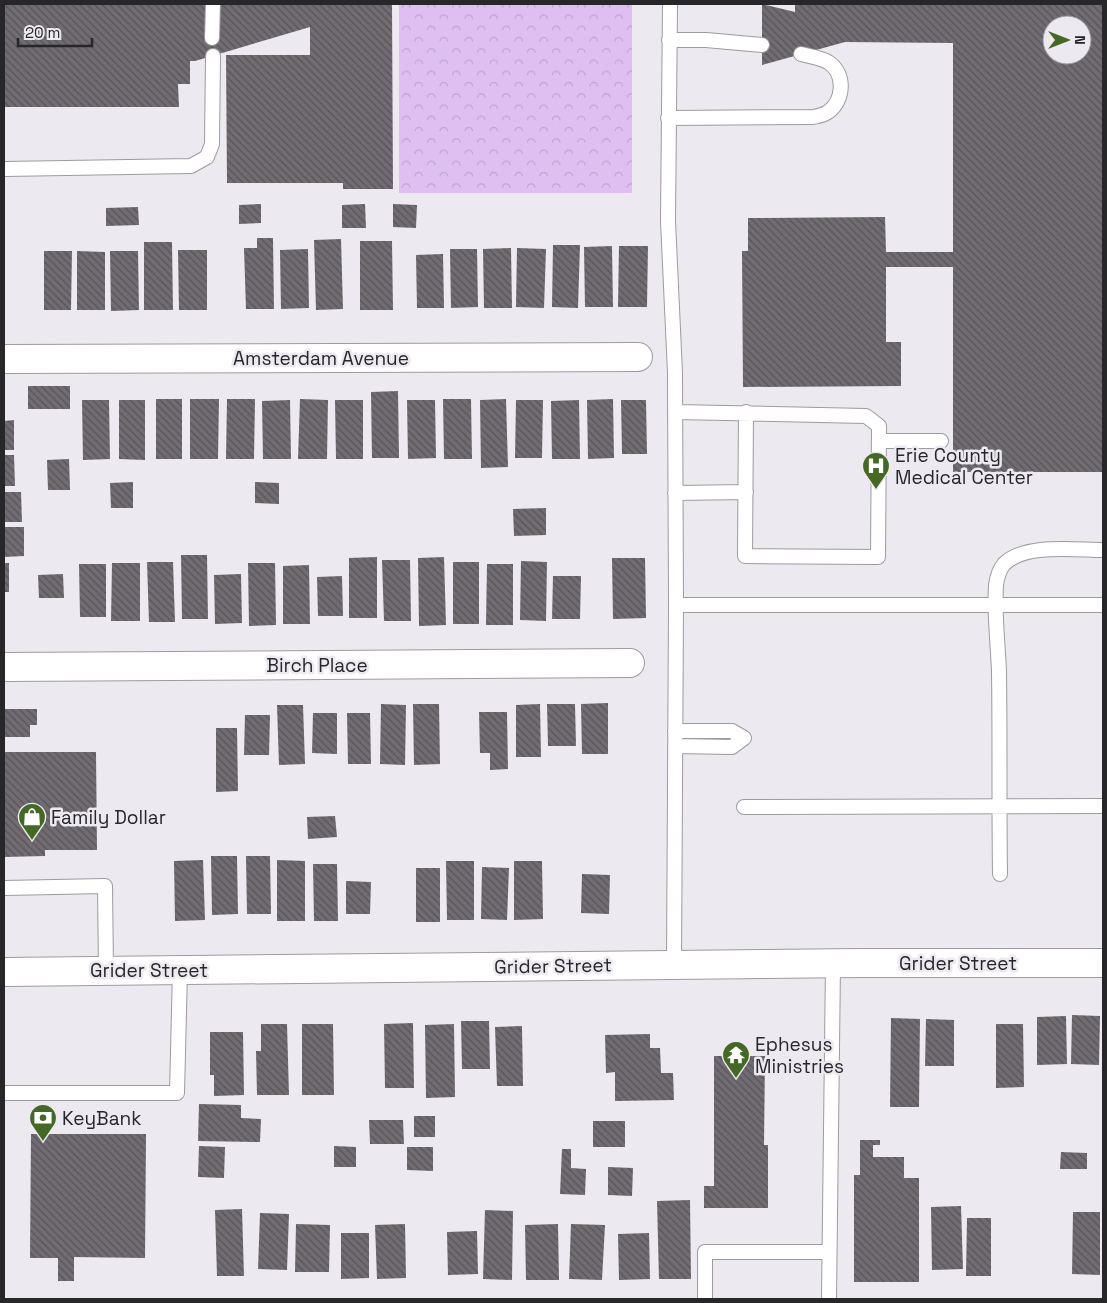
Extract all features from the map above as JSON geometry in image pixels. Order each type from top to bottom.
[{"type":"street","name":"Amsterdam Avenue","points":[[4,359],[638,357]]},
{"type":"street","name":"Birch Place","points":[[4,666],[630,664]]},
{"type":"street","name":"Grider Street","points":[[4,972],[1103,963]]},
{"type":"lane","points":[[212,38],[213,4]]},
{"type":"lane","points":[[670,4],[668,245],[675,373],[676,605],[674,966]]},
{"type":"lane","points":[[669,40],[706,40],[762,45]]},
{"type":"lane","points":[[668,118],[813,117],[822,115],[828,112],[839,99],[841,87],[839,76],[828,62],[801,54]]},
{"type":"lane","points":[[4,168],[192,166],[207,157],[212,144],[213,56]]},
{"type":"lane","points":[[675,412],[746,412],[866,416],[879,426],[878,557],[745,556],[746,412]]},
{"type":"lane","points":[[879,441],[941,441]]},
{"type":"lane","points":[[675,493],[746,492]]},
{"type":"lane","points":[[1000,874],[999,671],[996,606],[996,582],[999,572],[1005,564],[1018,555],[1033,550],[1103,550]]},
{"type":"lane","points":[[676,605],[1103,606]]},
{"type":"lane","points":[[675,731],[732,731],[744,738],[732,747],[675,746]]},
{"type":"lane","points":[[744,807],[1103,806]]},
{"type":"lane","points":[[4,888],[105,886],[106,970]]},
{"type":"lane","points":[[829,1299],[834,964]]},
{"type":"lane","points":[[4,1093],[177,1093],[180,970]]},
{"type":"lane","points":[[705,1299],[705,1252],[829,1252]]},
{"type":"green space","points":[[399,4],[632,4],[632,193],[399,193]]},
{"type":"building","points":[[4,4],[392,4],[393,189],[343,189],[343,183],[227,183],[226,55],[310,55],[310,27],[190,61],[190,84],[178,84],[179,107],[4,107]]},
{"type":"building","name":"Erie County Medical Center","points":[[762,4],[795,12],[795,4],[1103,4],[1103,472],[953,472],[953,267],[886,267],[886,342],[901,342],[901,386],[743,387],[742,251],[748,251],[748,218],[885,217],[886,252],[953,252],[953,43],[845,42],[762,65]]},
{"type":"building","points":[[261,204],[261,223],[239,224],[239,205]]},
{"type":"building","points":[[365,204],[366,228],[342,228],[342,205]]},
{"type":"building","points":[[393,204],[417,205],[416,228],[393,227]]},
{"type":"building","points":[[138,207],[139,225],[106,226],[106,208]]},
{"type":"building","points":[[257,238],[273,238],[274,309],[246,309],[244,248],[257,248]]},
{"type":"building","points":[[341,239],[343,309],[316,310],[314,240]]},
{"type":"building","points":[[360,241],[392,241],[393,310],[360,310]]},
{"type":"building","points":[[144,242],[172,242],[173,310],[144,310]]},
{"type":"building","points":[[553,245],[580,245],[578,308],[552,307]]},
{"type":"building","points":[[612,246],[613,307],[585,307],[584,247]]},
{"type":"building","points":[[619,246],[648,246],[647,307],[618,307]]},
{"type":"building","points":[[511,248],[512,308],[484,308],[483,249]]},
{"type":"building","points":[[517,248],[546,249],[544,308],[516,307]]},
{"type":"building","points":[[308,249],[309,308],[281,309],[280,250]]},
{"type":"building","points":[[450,249],[477,249],[478,307],[451,308]]},
{"type":"building","points":[[178,250],[207,250],[207,310],[179,310]]},
{"type":"building","points":[[44,251],[72,251],[71,310],[44,310]]},
{"type":"building","points":[[77,251],[105,252],[105,310],[77,310]]},
{"type":"building","points":[[110,251],[138,251],[139,310],[111,311]]},
{"type":"building","points":[[443,254],[444,308],[417,308],[416,255]]},
{"type":"building","points":[[28,386],[70,386],[70,409],[28,409]]},
{"type":"building","points":[[398,391],[399,458],[372,458],[371,392]]},
{"type":"building","points":[[156,399],[182,399],[182,459],[156,459]]},
{"type":"building","points":[[190,399],[219,399],[218,459],[190,459]]},
{"type":"building","points":[[227,399],[255,399],[254,459],[226,459]]},
{"type":"building","points":[[300,399],[328,400],[327,459],[298,459]]},
{"type":"building","points":[[443,399],[471,399],[472,459],[444,459]]},
{"type":"building","points":[[506,399],[508,467],[481,468],[480,400]]},
{"type":"building","points":[[613,399],[614,458],[588,459],[587,400]]},
{"type":"building","points":[[82,400],[109,400],[110,459],[83,460]]},
{"type":"building","points":[[119,400],[145,400],[145,460],[119,459]]},
{"type":"building","points":[[290,400],[291,459],[263,459],[262,401]]},
{"type":"building","points":[[335,400],[363,400],[363,459],[336,459]]},
{"type":"building","points":[[407,400],[435,400],[436,458],[408,459]]},
{"type":"building","points":[[516,400],[543,400],[542,458],[515,458]]},
{"type":"building","points":[[579,400],[580,459],[552,459],[551,401]]},
{"type":"building","points":[[621,400],[646,400],[647,454],[622,454]]},
{"type":"building","points":[[14,420],[14,450],[4,450],[4,421]]},
{"type":"building","points":[[4,455],[14,455],[15,486],[4,486]]},
{"type":"building","points":[[69,459],[70,490],[48,490],[47,460]]},
{"type":"building","points":[[133,482],[133,508],[111,508],[110,483]]},
{"type":"building","points":[[255,482],[279,483],[279,504],[255,503]]},
{"type":"building","points":[[4,492],[21,492],[22,522],[4,522]]},
{"type":"building","points":[[546,508],[546,535],[514,536],[513,509]]},
{"type":"building","points":[[4,527],[24,527],[24,556],[4,557]]},
{"type":"building","points":[[181,555],[207,555],[208,619],[182,619]]},
{"type":"building","points":[[377,557],[377,618],[349,618],[349,558]]},
{"type":"building","points":[[444,557],[446,625],[419,626],[418,558]]},
{"type":"building","points":[[612,558],[645,558],[646,618],[613,619]]},
{"type":"building","points":[[382,560],[410,560],[411,621],[384,621]]},
{"type":"building","points":[[521,561],[547,562],[546,621],[520,620]]},
{"type":"building","points":[[147,562],[173,562],[175,622],[149,622]]},
{"type":"building","points":[[453,562],[479,562],[479,624],[453,624]]},
{"type":"building","points":[[4,563],[9,563],[9,592],[4,592]]},
{"type":"building","points":[[112,563],[140,563],[140,621],[111,621]]},
{"type":"building","points":[[248,563],[275,563],[276,625],[249,626]]},
{"type":"building","points":[[79,564],[106,564],[106,617],[80,617]]},
{"type":"building","points":[[487,564],[513,564],[513,625],[486,625]]},
{"type":"building","points":[[309,565],[310,624],[283,624],[283,566]]},
{"type":"building","points":[[63,574],[64,598],[39,598],[38,575]]},
{"type":"building","points":[[241,574],[242,623],[215,624],[214,575]]},
{"type":"building","points":[[342,576],[343,616],[318,616],[317,577]]},
{"type":"building","points":[[553,576],[581,576],[580,619],[552,619]]},
{"type":"building","points":[[608,703],[608,754],[582,754],[581,704]]},
{"type":"building","points":[[381,704],[406,705],[405,765],[380,764]]},
{"type":"building","points":[[413,704],[439,704],[440,764],[414,765]]},
{"type":"building","points":[[540,704],[541,757],[516,757],[516,705]]},
{"type":"building","points":[[547,704],[575,704],[576,746],[548,746]]},
{"type":"building","points":[[277,705],[303,705],[305,764],[279,765]]},
{"type":"building","points":[[4,709],[37,709],[37,725],[30,725],[30,737],[4,737]]},
{"type":"building","points":[[479,712],[507,712],[508,769],[490,770],[490,753],[480,753]]},
{"type":"building","points":[[313,713],[337,713],[337,754],[312,753]]},
{"type":"building","points":[[347,713],[370,713],[371,764],[348,764]]},
{"type":"building","points":[[245,715],[270,715],[269,755],[244,755]]},
{"type":"building","points":[[216,728],[237,728],[238,791],[216,792]]},
{"type":"building","points":[[4,752],[96,752],[97,850],[45,850],[45,856],[4,857]]},
{"type":"building","points":[[335,816],[337,837],[308,839],[307,817]]},
{"type":"building","points":[[211,856],[237,856],[238,914],[212,915]]},
{"type":"building","points":[[246,856],[270,856],[271,914],[247,914]]},
{"type":"building","points":[[203,860],[205,920],[175,921],[174,861]]},
{"type":"building","points":[[277,860],[305,861],[305,921],[277,921]]},
{"type":"building","points":[[446,861],[474,861],[474,920],[447,920]]},
{"type":"building","points":[[514,861],[542,861],[543,919],[514,920]]},
{"type":"building","points":[[313,864],[337,864],[338,921],[314,921]]},
{"type":"building","points":[[482,867],[509,868],[507,920],[481,919]]},
{"type":"building","points":[[416,868],[440,868],[440,922],[416,922]]},
{"type":"building","points":[[582,874],[610,875],[609,914],[581,913]]},
{"type":"building","points":[[346,881],[371,882],[370,914],[346,914]]},
{"type":"building","points":[[1072,1015],[1100,1016],[1099,1065],[1071,1064]]},
{"type":"building","points":[[1066,1016],[1067,1064],[1037,1065],[1037,1017]]},
{"type":"building","points":[[891,1018],[920,1019],[919,1107],[890,1107]]},
{"type":"building","points":[[926,1019],[954,1020],[954,1066],[925,1066]]},
{"type":"building","points":[[461,1021],[489,1021],[490,1069],[462,1069]]},
{"type":"building","points":[[413,1023],[414,1088],[385,1088],[384,1024]]},
{"type":"building","points":[[261,1024],[287,1024],[289,1095],[257,1095],[256,1051],[261,1051]]},
{"type":"building","points":[[302,1024],[333,1024],[334,1095],[302,1095]]},
{"type":"building","points":[[454,1024],[455,1097],[426,1098],[425,1025]]},
{"type":"building","points":[[996,1024],[1023,1024],[1024,1087],[996,1088]]},
{"type":"building","points":[[522,1026],[523,1086],[497,1086],[495,1027]]},
{"type":"building","points":[[210,1032],[243,1032],[244,1095],[214,1096],[214,1075],[210,1075]]},
{"type":"building","points":[[650,1034],[650,1048],[660,1048],[661,1073],[673,1073],[674,1100],[615,1101],[615,1072],[606,1073],[605,1035]]},
{"type":"building","points":[[714,1056],[765,1056],[764,1145],[768,1145],[768,1208],[704,1208],[704,1186],[714,1186]]},
{"type":"building","points":[[199,1104],[241,1105],[241,1118],[261,1119],[260,1142],[198,1141]]},
{"type":"building","points":[[414,1116],[435,1116],[435,1137],[414,1137]]},
{"type":"building","points":[[369,1120],[403,1120],[404,1144],[370,1144]]},
{"type":"building","points":[[593,1121],[625,1121],[625,1147],[593,1147]]},
{"type":"building","points":[[31,1134],[146,1134],[145,1258],[74,1257],[74,1281],[58,1281],[58,1258],[30,1258]]},
{"type":"building","points":[[860,1140],[880,1140],[880,1145],[873,1145],[873,1157],[904,1157],[904,1178],[919,1178],[919,1282],[854,1282],[854,1175],[860,1175]]},
{"type":"building","points":[[199,1146],[225,1147],[224,1178],[198,1177]]},
{"type":"building","points":[[334,1146],[356,1147],[356,1167],[334,1167]]},
{"type":"building","points":[[407,1147],[433,1147],[433,1171],[407,1170]]},
{"type":"building","points":[[562,1149],[571,1149],[571,1168],[586,1169],[585,1195],[560,1194]]},
{"type":"building","points":[[1061,1152],[1087,1153],[1087,1169],[1060,1169]]},
{"type":"building","points":[[608,1167],[633,1168],[632,1196],[608,1195]]},
{"type":"building","points":[[690,1200],[691,1279],[659,1279],[657,1201]]},
{"type":"building","points":[[961,1206],[963,1269],[932,1270],[931,1207]]},
{"type":"building","points":[[242,1209],[244,1276],[217,1276],[215,1210]]},
{"type":"building","points":[[485,1210],[513,1211],[512,1280],[483,1279]]},
{"type":"building","points":[[1073,1212],[1100,1212],[1100,1275],[1072,1274]]},
{"type":"building","points":[[260,1213],[289,1214],[287,1270],[258,1269]]},
{"type":"building","points":[[967,1218],[991,1218],[991,1276],[966,1276]]},
{"type":"building","points":[[296,1224],[330,1225],[329,1272],[295,1272]]},
{"type":"building","points":[[405,1224],[406,1278],[377,1279],[375,1225]]},
{"type":"building","points":[[558,1224],[559,1280],[526,1280],[525,1225]]},
{"type":"building","points":[[571,1224],[605,1225],[602,1280],[569,1279]]},
{"type":"building","points":[[477,1231],[478,1274],[448,1275],[447,1232]]},
{"type":"building","points":[[341,1233],[369,1233],[369,1278],[341,1279]]},
{"type":"building","points":[[649,1233],[650,1279],[619,1280],[618,1234]]},
{"type":"place","name":"Erie County Medical Center","points":[[876,490]]},
{"type":"place","name":"Family Dollar","points":[[32,841]]},
{"type":"place","name":"Ephesus Ministries","points":[[736,1079]]},
{"type":"place","name":"KeyBank","points":[[43,1142]]}]
